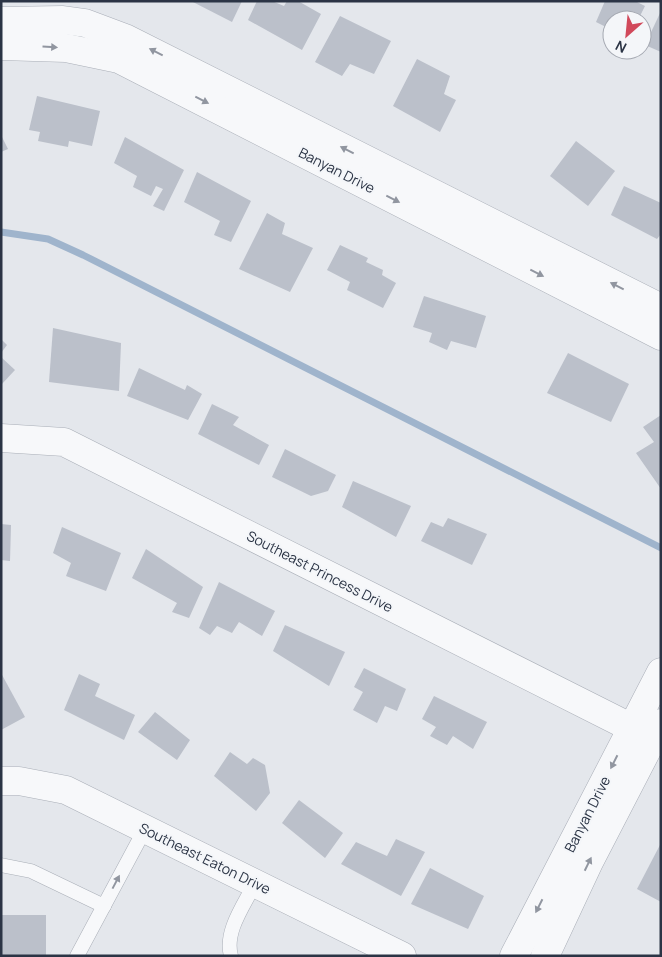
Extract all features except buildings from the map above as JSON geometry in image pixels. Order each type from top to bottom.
[{"type":"street","name":"Banyan Drive","points":[[1,21],[63,20],[85,23],[117,46],[445,213],[661,336]]},
{"type":"street","name":"Banyan Drive","points":[[1,46],[66,48],[117,46]]},
{"type":"street","name":"Banyan Drive","points":[[445,213],[661,308]]},
{"type":"street","name":"Southeast Princess Drive","points":[[1,438],[64,442],[632,728]]},
{"type":"street","name":"Banyan Drive","points":[[514,956],[661,672]]},
{"type":"street","name":"Banyan Drive","points":[[545,956],[589,862],[661,723]]},
{"type":"street","name":"Southeast Eaton Drive","points":[[1,781],[19,781],[66,790],[402,956]]},
{"type":"lane","points":[[76,956],[145,829]]},
{"type":"lane","points":[[1,865],[31,871],[104,906]]},
{"type":"lane","points":[[231,956],[229,948],[231,931],[255,883]]},
{"type":"waterway","points":[[1,232],[48,239],[83,255],[661,548]]}]
